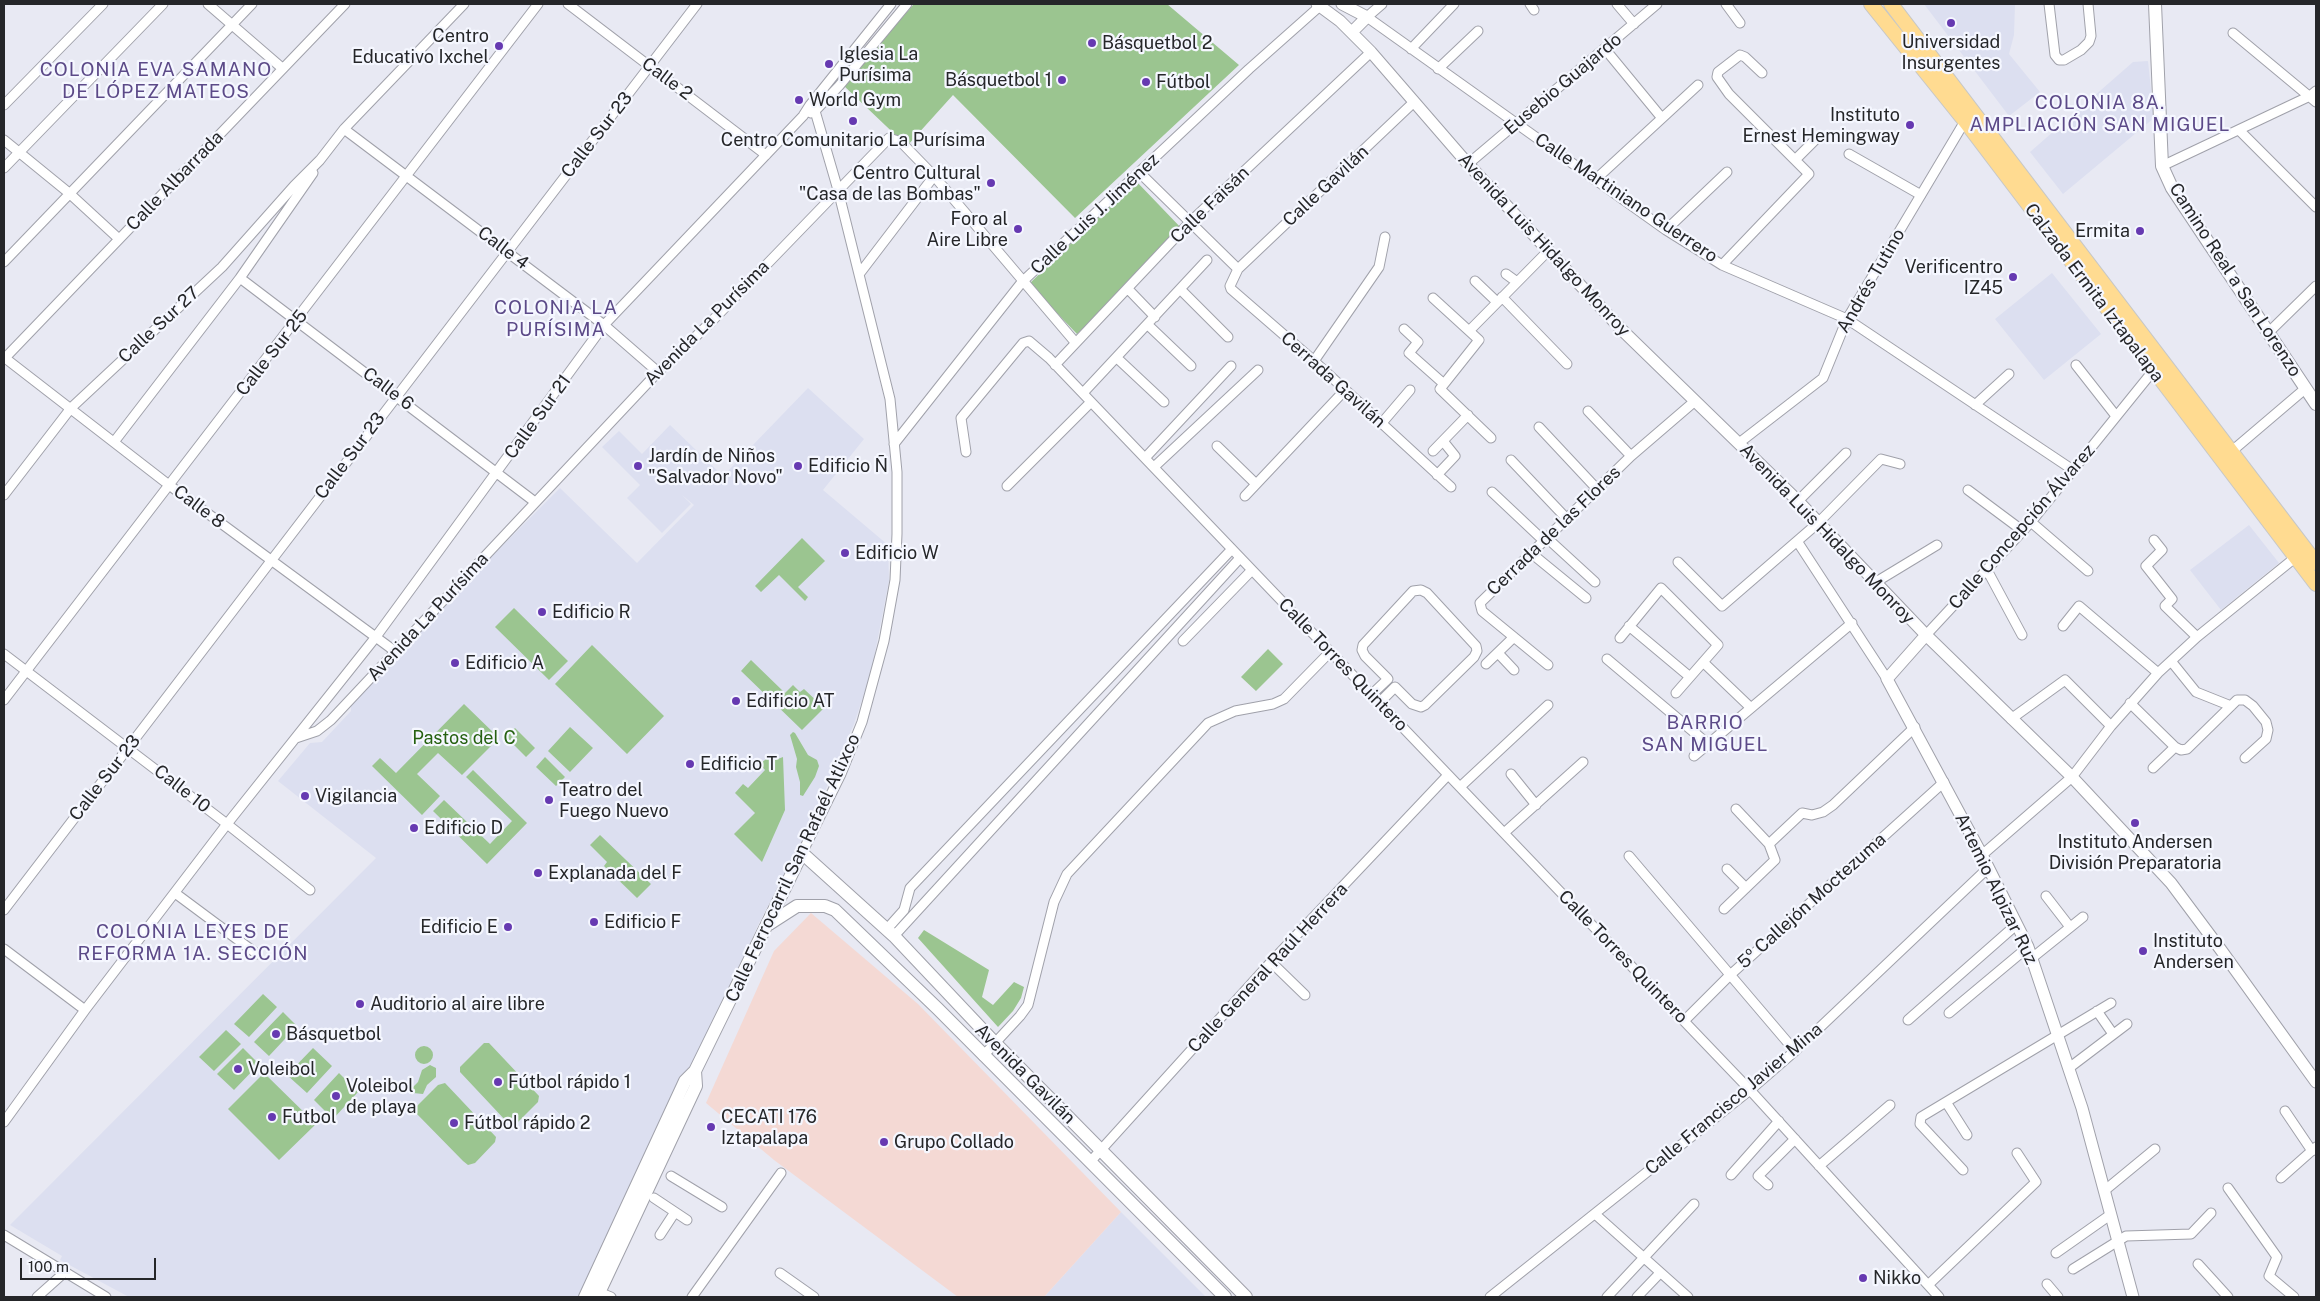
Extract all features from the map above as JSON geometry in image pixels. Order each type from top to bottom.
[{"type":"main road","name":"Calzada Ermita Iztapalapa","points":[[1891,4],[2316,563]]},
{"type":"main road","name":"Camino Real a San Lorenzo","points":[[2155,4],[2162,166],[2172,188],[2316,404]]},
{"type":"main road","name":"Calzada Ermita Iztapalapa","points":[[1874,5],[1965,121],[2316,584]]},
{"type":"main road","name":"Calle Ferrocarril San Rafaél Atlixco","points":[[596,1295],[684,1081],[695,1071],[802,853]]},
{"type":"main road","name":"Avenida Gavilán","points":[[802,853],[890,932],[996,1044],[1246,1297]]},
{"type":"main road","name":"Avenida Gavilán","points":[[767,925],[797,906],[825,906],[835,910],[1225,1297]]},
{"type":"street","points":[[4,105],[103,4]]},
{"type":"street","points":[[4,168],[163,4]]},
{"type":"street","points":[[208,4],[233,23],[282,68]]},
{"type":"street","points":[[4,262],[252,4]]},
{"type":"street","name":"Calle Albarrada","points":[[4,358],[345,4]]},
{"type":"street","name":"Calle Sur 27","points":[[114,442],[240,278],[320,160],[344,129],[464,4]]},
{"type":"street","name":"Calle Sur 25","points":[[4,700],[538,4]]},
{"type":"street","name":"Calle 2","points":[[568,4],[766,155]]},
{"type":"street","name":"Calle Sur 23","points":[[4,910],[697,4]]},
{"type":"street","points":[[813,108],[891,4]]},
{"type":"street","points":[[813,108],[907,4]]},
{"type":"street","points":[[1342,4],[1367,18]]},
{"type":"street","points":[[1352,32],[1382,4]]},
{"type":"street","points":[[1411,49],[1454,4]]},
{"type":"street","points":[[1617,4],[1634,24]]},
{"type":"street","name":"Eusebio Guajardo","points":[[1468,164],[1658,4]]},
{"type":"street","points":[[1726,4],[1740,23]]},
{"type":"street","points":[[2049,4],[2055,55],[2059,60],[2064,60],[2081,50],[2089,42],[2091,36],[2088,4]]},
{"type":"street","name":"Avenida Luis Hidalgo Monroy","points":[[1319,5],[1352,32],[1371,52],[1468,164],[1621,329],[1798,501],[1926,635],[2072,778],[2171,883],[2315,1076]]},
{"type":"street","name":"Calle Luis J. Jiménez","points":[[894,444],[1022,282],[1319,5]]},
{"type":"street","name":"Calle Martiniano Guerrero","points":[[1367,18],[1666,230],[1722,265],[1846,319],[2074,470]]},
{"type":"street","points":[[1438,69],[1478,31]]},
{"type":"street","points":[[2162,166],[2314,96],[2233,33]]},
{"type":"street","points":[[1605,49],[1661,117]]},
{"type":"street","name":"Calle Faisán","points":[[1055,365],[1190,222],[1371,52]]},
{"type":"street","points":[[1722,265],[1810,174],[1729,94],[1717,77],[1718,72],[1740,55],[1746,57],[1762,73]]},
{"type":"street","points":[[1595,180],[1661,117],[1698,85]]},
{"type":"street","name":"Calle Gavilán","points":[[1238,268],[1414,102]]},
{"type":"street","name":"Calle Sur 21","points":[[296,738],[375,638],[604,325],[803,116],[813,108]]},
{"type":"street","name":"Calle Ferrocarril San Rafaél Atlixco","points":[[802,853],[841,774],[862,722],[884,640],[894,580],[897,543],[897,472],[890,399],[860,272],[813,108]]},
{"type":"street","name":"Andrés Tutino","points":[[1739,443],[1823,378],[1846,319],[1965,121]]},
{"type":"street","name":"Calle 4","points":[[344,129],[604,325],[658,372]]},
{"type":"street","points":[[2239,130],[2316,207]]},
{"type":"street","points":[[1795,160],[1818,137]]},
{"type":"street","name":"Avenida La Purísima","points":[[296,738],[317,731],[331,720],[658,372],[710,323],[889,138],[902,142],[934,176]]},
{"type":"street","points":[[4,140],[20,151],[69,193],[119,239]]},
{"type":"street","points":[[1849,154],[1921,195]]},
{"type":"street","name":"Calle Sur 27","points":[[4,495],[71,408],[222,267],[294,186],[320,160]]},
{"type":"street","points":[[1666,230],[1727,172]]},
{"type":"street","points":[[1140,173],[1238,268]]},
{"type":"street","points":[[860,272],[934,176],[1022,282],[1075,342]]},
{"type":"street","points":[[1314,362],[1379,267],[1384,237]]},
{"type":"street","points":[[1470,330],[1548,251]]},
{"type":"street","points":[[1083,393],[1207,260]]},
{"type":"street","name":"Cerrada Gavilán","points":[[1238,268],[1231,281],[1231,289],[1451,487]]},
{"type":"street","points":[[1506,274],[1517,282]]},
{"type":"street","name":"Calle 6","points":[[240,278],[397,395],[535,502]]},
{"type":"street","points":[[1475,281],[1500,299],[1567,364]]},
{"type":"street","points":[[2269,332],[2316,286]]},
{"type":"street","points":[[1128,289],[1155,317]]},
{"type":"street","points":[[1180,289],[1228,337]]},
{"type":"street","points":[[1433,298],[1479,340],[1440,389],[1491,438]]},
{"type":"street","points":[[1148,325],[1191,366]]},
{"type":"street","points":[[1404,329],[1418,342],[1409,353],[1444,384]]},
{"type":"street","name":"Calle Torres Quintero","points":[[966,452],[961,418],[1023,343],[1029,341],[1092,402],[1750,1090],[1939,1297]]},
{"type":"street","name":"Calle 8","points":[[4,358],[169,485],[396,652]]},
{"type":"street","points":[[1117,358],[1164,402]]},
{"type":"street","points":[[2076,365],[2116,416]]},
{"type":"street","points":[[1145,458],[1231,366]]},
{"type":"street","points":[[1154,467],[1258,370]]},
{"type":"street","name":"Calle Concepción Álvarez","points":[[1888,679],[1926,635],[2031,522],[2153,371]]},
{"type":"street","points":[[1975,405],[2009,374]]},
{"type":"street","points":[[2232,451],[2306,388]]},
{"type":"street","points":[[1245,496],[1345,390]]},
{"type":"street","points":[[1381,424],[1410,390]]},
{"type":"street","name":"Cerrada de las Flores","points":[[1548,665],[1482,611],[1480,604],[1631,456],[1695,401]]},
{"type":"street","points":[[1007,486],[1092,402]]},
{"type":"street","name":"Cerrada de las Flores","points":[[1588,411],[1631,456]]},
{"type":"street","points":[[1433,451],[1468,416]]},
{"type":"street","points":[[1539,427],[1597,489]]},
{"type":"street","points":[[1436,475],[1455,456],[1443,441]]},
{"type":"street","points":[[1216,446],[1256,484]]},
{"type":"street","points":[[1798,501],[1846,453]]},
{"type":"street","points":[[1678,562],[1722,606],[1818,523],[1881,459],[1900,464]]},
{"type":"street","points":[[1512,460],[1567,519]]},
{"type":"street","points":[[1968,490],[2023,531]]},
{"type":"street","points":[[1492,492],[1595,582]]},
{"type":"street","points":[[2031,522],[2088,571]]},
{"type":"street","points":[[2154,540],[2162,550],[2146,566],[2172,599],[2165,606],[2197,637]]},
{"type":"street","name":"Artemio Alpizar Ruz","points":[[1797,541],[1888,679],[1982,855],[2030,953],[2069,1068],[2133,1297]]},
{"type":"street","points":[[1876,582],[1937,545]]},
{"type":"street","points":[[890,932],[904,910],[910,888],[1232,549]]},
{"type":"street","points":[[1531,554],[1586,598]]},
{"type":"street","points":[[1982,855],[2072,778],[2111,726],[2158,673],[2197,637],[2296,557]]},
{"type":"street","points":[[890,932],[1240,558]]},
{"type":"street","points":[[1183,641],[1252,570]]},
{"type":"street","points":[[1987,570],[2022,635]]},
{"type":"street","points":[[1620,638],[1660,588],[1718,645],[1676,692]]},
{"type":"street","points":[[1372,695],[1388,679],[1365,656],[1362,650],[1363,645],[1413,592],[1421,590],[1427,593],[1470,639],[1476,646],[1477,651],[1474,657],[1425,705],[1416,706],[1412,704],[1396,687],[1379,703]]},
{"type":"street","points":[[2063,626],[2079,606],[2158,673]]},
{"type":"street","points":[[1694,756],[1852,623]]},
{"type":"street","points":[[1629,626],[1690,677]]},
{"type":"street","points":[[1486,664],[1514,637]]},
{"type":"street","points":[[984,1056],[1028,1005],[1054,902],[1067,874],[1208,724],[1235,711],[1273,704],[1284,699],[1330,652]]},
{"type":"street","points":[[1498,653],[1514,670]]},
{"type":"street","name":"Calle 10","points":[[4,654],[227,824],[310,890]]},
{"type":"street","points":[[1607,659],[1708,744]]},
{"type":"street","points":[[2171,661],[2196,692],[2231,706]]},
{"type":"street","points":[[1703,662],[1750,708]]},
{"type":"street","points":[[2011,719],[2065,680],[2111,726]]},
{"type":"street","points":[[2130,703],[2175,747],[2181,750],[2187,749],[2237,700],[2244,700],[2254,706],[2266,722],[2268,730],[2266,739],[2244,758]]},
{"type":"street","points":[[1460,788],[1548,704]]},
{"type":"street","points":[[1769,844],[1802,813],[1812,815],[1823,812],[1833,805],[1915,727]]},
{"type":"street","points":[[4,1122],[85,1010],[227,824],[296,738]]},
{"type":"street","points":[[2153,768],[2175,747]]},
{"type":"street","points":[[1504,833],[1582,762]]},
{"type":"street","points":[[1511,774],[1536,805]]},
{"type":"street","name":"Calle General Raúl Herrera","points":[[1090,1162],[1272,962],[1448,775]]},
{"type":"street","name":"5º Callejón Moctezuma","points":[[1684,1021],[1729,976],[1944,782]]},
{"type":"street","points":[[1724,909],[1775,860],[1769,844],[1736,809]]},
{"type":"street","points":[[1629,856],[1729,976],[1795,1051]]},
{"type":"street","name":"Calle Francisco Javier Mina","points":[[1490,1297],[1750,1090],[1795,1051],[1988,868]]},
{"type":"street","points":[[1727,869],[1746,888]]},
{"type":"street","points":[[175,893],[257,954]]},
{"type":"street","points":[[2046,896],[2070,927]]},
{"type":"street","points":[[1949,1012],[2083,917]]},
{"type":"street","points":[[1908,1020],[2016,925]]},
{"type":"street","points":[[4,949],[85,1010]]},
{"type":"street","points":[[1272,962],[1305,995]]},
{"type":"street","points":[[1963,1170],[1920,1124],[1922,1117],[2111,1002]]},
{"type":"street","points":[[2097,1011],[2113,1034]]},
{"type":"street","points":[[2069,1068],[2127,1024]]},
{"type":"street","points":[[1946,1102],[1967,1135]]},
{"type":"street","points":[[1819,1166],[1890,1105]]},
{"type":"street","points":[[2282,1178],[2314,1149],[2285,1111]]},
{"type":"street","points":[[1731,1175],[1779,1121]]},
{"type":"street","points":[[1768,1185],[1758,1176],[1795,1139]]},
{"type":"street","points":[[2104,1191],[2155,1149]]},
{"type":"street","points":[[1928,1285],[2036,1182],[2017,1153]]},
{"type":"street","points":[[692,1297],[780,1172]]},
{"type":"street","points":[[671,1176],[722,1207]]},
{"type":"street","points":[[2228,1188],[2277,1257],[2269,1276],[2294,1297]]},
{"type":"street","points":[[654,1198],[687,1220]]},
{"type":"street","points":[[1607,1297],[1694,1204]]},
{"type":"street","points":[[660,1235],[675,1212]]},
{"type":"street","points":[[2073,1269],[2126,1236],[2191,1234],[2212,1213]]},
{"type":"street","points":[[1595,1214],[1688,1297]]},
{"type":"street","points":[[2056,1253],[2110,1214]]},
{"type":"street","points":[[4,1235],[106,1297]]},
{"type":"street","points":[[2198,1264],[2228,1297]]},
{"type":"street","points":[[37,1297],[64,1272]]},
{"type":"street","points":[[780,1273],[814,1297]]},
{"type":"street","points":[[1637,1297],[1660,1273]]},
{"type":"street","points":[[2047,1284],[2058,1297]]},
{"type":"shaded area","points":[[1924,4],[2015,4],[2014,35],[2009,54],[2040,92],[2009,116]]},
{"type":"shaded area","points":[[2148,61],[2154,118],[2063,194],[2030,152],[2133,62]]},
{"type":"shaded area","points":[[2052,273],[2101,334],[2044,380],[1995,319]]},
{"type":"shaded area","points":[[808,388],[864,439],[823,490],[888,545],[889,581],[871,673],[854,724],[812,821],[758,925],[733,982],[643,1160],[579,1297],[129,1297],[60,1260],[62,1256],[10,1225],[376,858],[278,781],[310,743],[322,742],[351,711],[351,704],[399,656],[459,589],[560,488],[637,563],[694,505],[682,495],[691,504],[662,533],[627,498],[640,485],[602,447],[619,431],[642,454],[670,425],[723,476]]},
{"type":"shaded area","points":[[2249,525],[2279,563],[2221,610],[2190,570]]},
{"type":"shaded area","name":"Grupo Collado","points":[[811,913],[918,1004],[1121,1212],[1044,1297],[958,1297],[774,1160],[706,1103],[774,951]]},
{"type":"shaded area","points":[[1121,1212],[1206,1297],[1044,1297]]},
{"type":"green space","points":[[914,4],[1167,4],[1239,65],[1075,218],[953,95],[907,146],[843,85]]},
{"type":"green space","points":[[1136,181],[1184,231],[1077,334],[1029,284]]},
{"type":"green space","points":[[802,538],[825,561],[798,587],[808,597],[805,601],[779,575],[761,592],[755,586]]},
{"type":"green space","points":[[514,608],[568,661],[549,680],[495,627]]},
{"type":"green space","points":[[592,645],[664,716],[627,754],[555,684]]},
{"type":"green space","points":[[1268,649],[1283,664],[1256,691],[1241,677]]},
{"type":"green space","points":[[751,660],[785,693],[793,685],[800,692],[804,689],[824,708],[802,730],[741,671]]},
{"type":"green space","name":"Pastos del C","points":[[464,704],[499,738],[462,775],[438,753],[417,774],[440,796],[422,815],[372,766],[380,758],[396,773]]},
{"type":"green space","points":[[570,727],[593,748],[570,772],[548,751]]},
{"type":"green space","points":[[515,728],[535,748],[526,757],[506,737]]},
{"type":"green space","points":[[793,732],[808,755],[817,760],[819,766],[815,777],[803,796],[800,795],[800,782],[796,767],[797,759],[790,735]]},
{"type":"green space","points":[[771,755],[775,760],[783,757],[785,810],[762,862],[734,834],[755,813],[735,793],[743,784],[748,788],[765,770],[760,764]]},
{"type":"green space","points":[[545,757],[565,777],[556,786],[536,767]]},
{"type":"green space","points":[[473,770],[527,823],[487,864],[433,811],[444,800],[490,844],[512,821],[466,777]]},
{"type":"green space","points":[[600,835],[651,884],[637,898],[604,866],[607,862],[590,845]]},
{"type":"green space","points":[[924,930],[989,970],[982,997],[993,1005],[1014,982],[1024,987],[1021,998],[1013,1011],[998,1027],[918,938]]},
{"type":"green space","name":"Básquetbol","points":[[263,994],[277,1007],[249,1037],[234,1024]]},
{"type":"green space","name":"Básquetbol","points":[[283,1012],[297,1026],[269,1056],[254,1042]]},
{"type":"green space","points":[[226,1030],[241,1044],[214,1071],[199,1057]]},
{"type":"green space","name":"Fútbol rápido 1","points":[[484,1043],[489,1043],[539,1096],[538,1102],[518,1122],[512,1124],[506,1121],[460,1072],[460,1067]]},
{"type":"green space","points":[[424,1046],[432,1051],[433,1055],[428,1063],[424,1064],[416,1059],[415,1055],[420,1047]]},
{"type":"green space","name":"Voleibol","points":[[243,1048],[259,1064],[234,1090],[217,1074]]},
{"type":"green space","name":"Voleibol de playa","points":[[313,1048],[332,1066],[307,1093],[287,1075]]},
{"type":"green space","points":[[430,1065],[436,1068],[436,1077],[427,1085],[423,1094],[413,1093],[412,1088],[418,1082],[422,1070]]},
{"type":"green space","name":"Futbol","points":[[264,1073],[316,1124],[279,1160],[228,1109]]},
{"type":"green space","name":"Voleibol de playa","points":[[339,1073],[358,1092],[333,1119],[314,1100]]},
{"type":"green space","name":"Fútbol rápido 2","points":[[445,1083],[496,1137],[495,1142],[475,1163],[468,1165],[463,1161],[416,1113],[416,1107],[438,1085]]},
{"type":"place","name":"Universidad Insurgentes","points":[[1951,23]]},
{"type":"place","name":"Básquetbol 2","points":[[1092,43]]},
{"type":"place","name":"Centro Educativo Ixchel","points":[[499,46]]},
{"type":"place","name":"Iglesia La Purísima","points":[[829,64]]},
{"type":"place","name":"Básquetbol 1","points":[[1062,80]]},
{"type":"place","name":"Fútbol","points":[[1146,82]]},
{"type":"place","name":"World Gym","points":[[799,100]]},
{"type":"place","name":"Centro Comunitario La Purísima","points":[[853,121]]},
{"type":"place","name":"Instituto Ernest Hemingway","points":[[1910,125]]},
{"type":"place","name":"Centro Cultural \"Casa de las Bombas\"","points":[[991,183]]},
{"type":"place","name":"Foro al Aire Libre","points":[[1018,229]]},
{"type":"place","name":"Ermita","points":[[2140,231]]},
{"type":"place","name":"Verificentro IZ45","points":[[2013,277]]},
{"type":"place","name":"Jardín de Niños \"Salvador Novo\"","points":[[638,466]]},
{"type":"place","name":"Edificio Ñ","points":[[798,466]]},
{"type":"place","name":"Edificio W","points":[[845,553]]},
{"type":"place","name":"Edificio R","points":[[542,612]]},
{"type":"place","name":"Edificio A","points":[[455,663]]},
{"type":"place","name":"Edificio AT","points":[[736,701]]},
{"type":"place","name":"Edificio T","points":[[690,764]]},
{"type":"place","name":"Vigilancia","points":[[305,796]]},
{"type":"place","name":"Teatro del Fuego Nuevo","points":[[549,800]]},
{"type":"place","name":"Instituto Andersen División Preparatoria","points":[[2135,823]]},
{"type":"place","name":"Edificio D","points":[[414,828]]},
{"type":"place","name":"Explanada del F","points":[[538,873]]},
{"type":"place","name":"Edificio F","points":[[594,922]]},
{"type":"place","name":"Edificio E","points":[[508,927]]},
{"type":"place","name":"Instituto Andersen","points":[[2143,951]]},
{"type":"place","name":"Auditorio al aire libre","points":[[360,1004]]},
{"type":"place","name":"Básquetbol","points":[[276,1034]]},
{"type":"place","name":"Voleibol","points":[[238,1069]]},
{"type":"place","name":"Fútbol rápido 1","points":[[498,1082]]},
{"type":"place","name":"Voleibol de playa","points":[[336,1096]]},
{"type":"place","name":"Futbol","points":[[272,1117]]},
{"type":"place","name":"Fútbol rápido 2","points":[[454,1123]]},
{"type":"place","name":"CECATI 176 Iztapalapa","points":[[711,1127]]},
{"type":"place","name":"Grupo Collado","points":[[884,1142]]},
{"type":"place","name":"Nikko","points":[[1863,1278]]},
{"type":"district","name":"COLONIA EVA SAMANO DE LÓPEZ MATEOS","points":[[156,81]]},
{"type":"district","name":"COLONIA 8A. AMPLIACIÓN SAN MIGUEL","points":[[2100,114]]},
{"type":"district","name":"COLONIA LA PURÍSIMA","points":[[556,319]]},
{"type":"district","name":"BARRIO SAN MIGUEL","points":[[1705,734]]},
{"type":"district","name":"COLONIA LEYES DE REFORMA 1A. SECCIÓN","points":[[193,943]]}]
